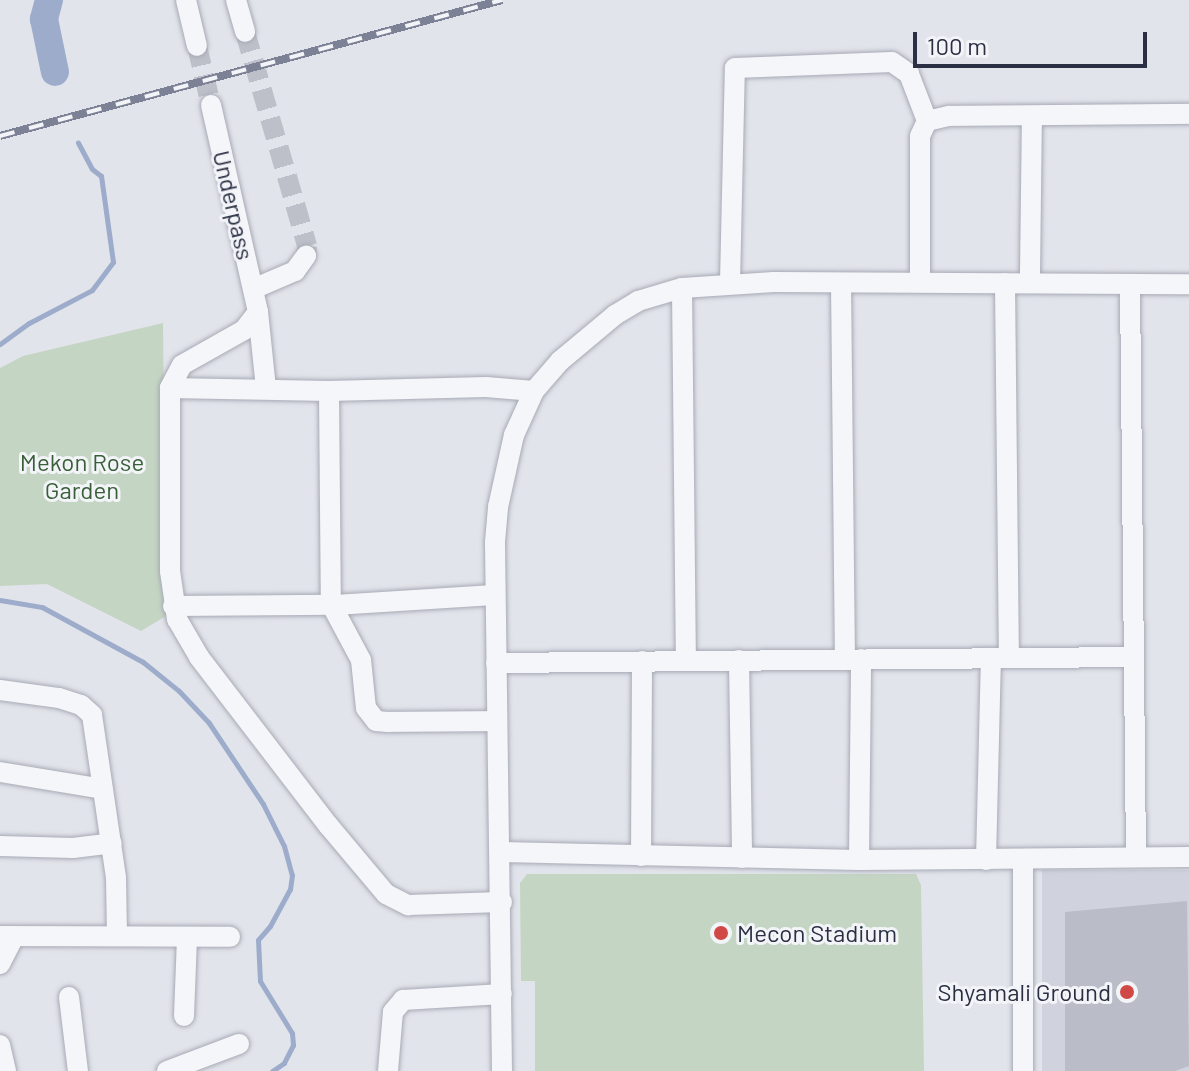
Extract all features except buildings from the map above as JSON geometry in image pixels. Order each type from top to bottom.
[{"type":"street","points":[[186,0],[197,46]]},
{"type":"street","points":[[236,0],[245,32]]},
{"type":"street","points":[[730,283],[735,68],[892,62],[909,74],[927,121],[920,136],[920,282]]},
{"type":"street","name":"Underpass","points":[[211,105],[253,289],[295,271],[306,256]]},
{"type":"street","points":[[927,121],[949,116],[1189,114]]},
{"type":"street","points":[[1030,274],[1032,117]]},
{"type":"street","points":[[502,1071],[502,902],[494,595],[498,507],[514,435],[534,391],[569,352],[615,315],[638,301],[682,288],[730,283],[1189,284]]},
{"type":"street","points":[[841,283],[859,860]]},
{"type":"street","points":[[986,860],[1000,658],[1005,283]]},
{"type":"street","points":[[1130,285],[1136,857]]},
{"type":"street","points":[[682,288],[686,661]]},
{"type":"street","points":[[253,289],[266,388]]},
{"type":"street","points":[[258,312],[244,330],[182,365],[170,388],[170,571],[173,606],[184,633],[328,825],[386,894],[408,905],[502,902]]},
{"type":"street","points":[[170,388],[329,391],[486,387],[534,391]]},
{"type":"street","points":[[329,391],[331,604],[361,660],[366,708],[376,721],[497,721]]},
{"type":"street","points":[[173,606],[331,604],[494,595]]},
{"type":"street","points":[[496,663],[1134,657]]},
{"type":"street","points":[[739,660],[742,858]]},
{"type":"street","points":[[641,856],[642,661]]},
{"type":"street","points":[[0,690],[59,698],[88,709],[112,843],[117,936]]},
{"type":"street","points":[[0,772],[103,789]]},
{"type":"street","points":[[0,846],[73,848],[112,843]]},
{"type":"street","points":[[501,852],[859,860],[1189,857]]},
{"type":"street","points":[[1023,860],[1023,1071]]},
{"type":"street","points":[[0,964],[7,936],[230,937]]},
{"type":"street","points":[[184,1016],[187,937]]},
{"type":"street","points":[[388,1071],[393,1012],[403,1000],[502,994]]},
{"type":"street","points":[[69,997],[78,1071]]},
{"type":"street","points":[[1,1041],[6,1071]]},
{"type":"street","points":[[167,1071],[239,1044]]},
{"type":"shaded area","name":"Shyamali Ground","points":[[1042,870],[1189,870],[1189,1071],[1042,1071]]},
{"type":"green space","name":"Mekon Rose Garden","points":[[163,323],[166,616],[141,631],[47,584],[0,586],[0,368],[23,356]]},
{"type":"green space","name":"Mecon Stadium","points":[[527,874],[916,874],[921,885],[924,1071],[535,1071],[535,981],[521,981],[520,883]]},
{"type":"waterway","points":[[49,0],[44,19],[55,72]]},
{"type":"waterway","points":[[0,344],[29,323],[92,290],[113,262],[101,176],[92,169],[78,143]]},
{"type":"waterway","points":[[0,600],[42,607],[143,662],[179,691],[209,723],[263,804],[284,846],[292,875],[290,889],[270,926],[258,940],[260,981],[292,1033],[293,1045],[284,1063],[272,1071]]},
{"type":"tunnel","points":[[245,32],[307,246],[306,256]]},
{"type":"tunnel","points":[[197,46],[211,105]]},
{"type":"railway","points":[[0,136],[502,0]]},
{"type":"place","name":"Mecon Stadium","points":[[721,933]]},
{"type":"place","name":"Shyamali Ground","points":[[1127,992]]}]
